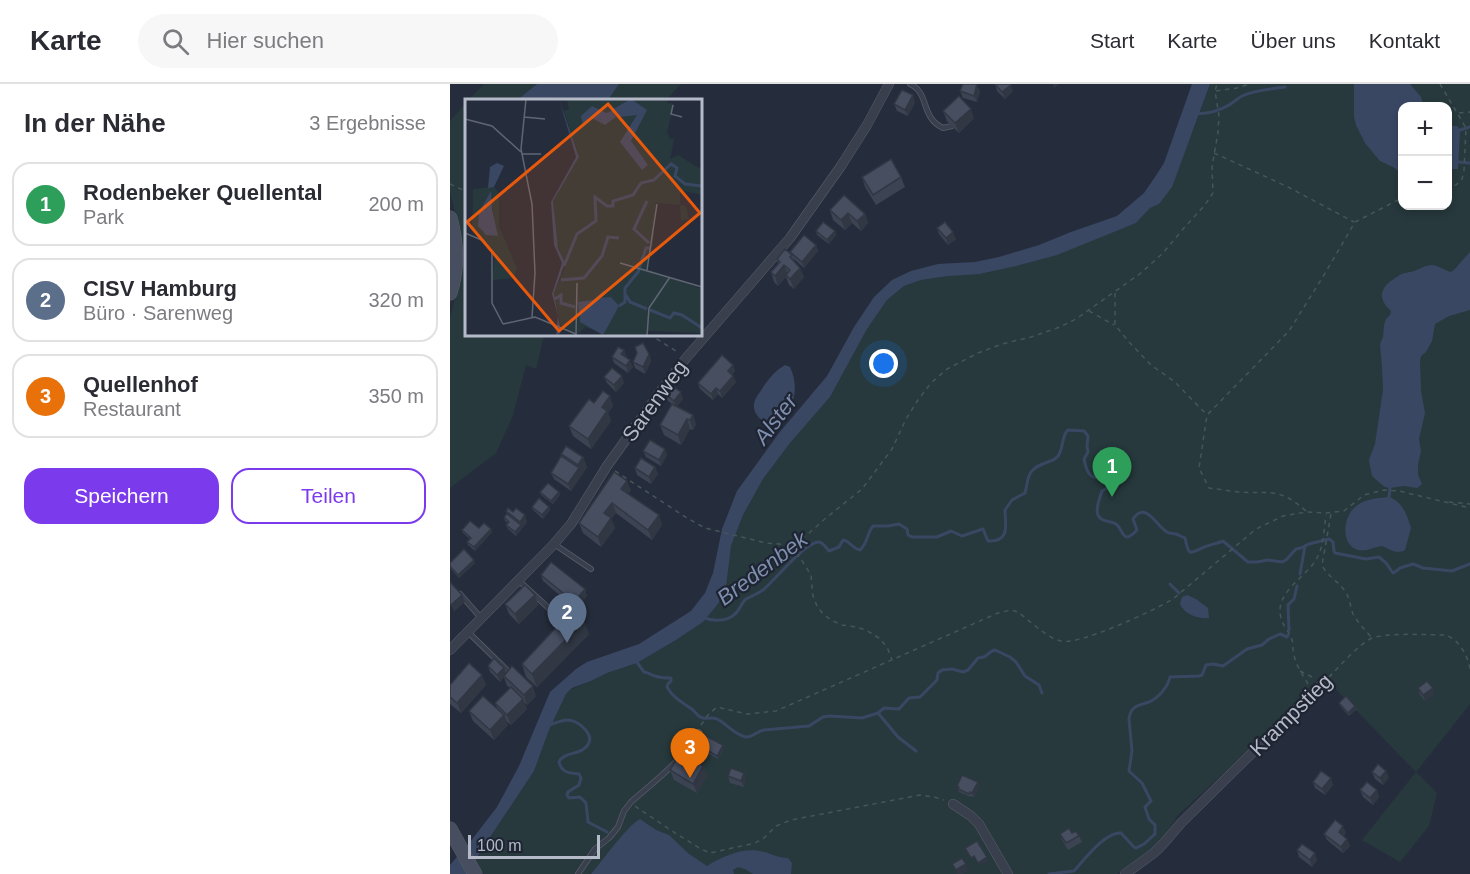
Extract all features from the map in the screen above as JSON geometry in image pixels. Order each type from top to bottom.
[{"type":"street","name":"Sarenweg","points":[[450,650],[554,544],[570,524],[607,466],[665,385],[790,238],[841,166],[889,84]]},
{"type":"street","points":[[450,218],[455,237],[456,257],[450,293]]},
{"type":"street","name":"Krampstieg","points":[[1125,874],[1154,853],[1181,823],[1323,683]]},
{"type":"street","points":[[953,804],[979,824],[1008,874]]},
{"type":"street","points":[[450,829],[475,874]]},
{"type":"lane","points":[[910,84],[921,93],[932,121],[943,128],[952,126]]},
{"type":"lane","points":[[554,544],[591,569]]},
{"type":"lane","points":[[518,580],[566,624]]},
{"type":"lane","points":[[458,592],[481,618]]},
{"type":"lane","points":[[468,632],[510,673]]},
{"type":"lane","points":[[578,874],[595,849],[618,827],[624,811],[631,802],[681,757],[699,732]]},
{"type":"path","points":[[607,466],[705,528],[766,543],[792,545],[862,489],[892,449],[918,400],[931,383],[947,369],[1002,344],[1031,338],[1060,327],[1115,293],[1162,253],[1213,193],[1212,167],[1219,116],[1215,91],[1217,84]]},
{"type":"path","points":[[1215,91],[1249,84]]},
{"type":"path","points":[[1440,84],[1466,128],[1464,171],[1462,179],[1452,186]]},
{"type":"path","points":[[1459,114],[1470,112]]},
{"type":"path","points":[[1214,153],[1288,187],[1355,222]]},
{"type":"path","points":[[450,184],[465,193]]},
{"type":"path","points":[[1307,512],[1293,499],[1272,492],[1238,492],[1209,488],[1199,468],[1207,415],[1289,331],[1355,222],[1398,200]]},
{"type":"path","points":[[1115,293],[1115,325]]},
{"type":"path","points":[[1089,311],[1115,325],[1151,365],[1175,382],[1207,415]]},
{"type":"path","points":[[652,336],[683,355]]},
{"type":"path","points":[[702,722],[717,707],[747,714],[776,711],[1011,610],[1018,612],[1058,640],[1068,643],[1082,639],[1165,604],[1256,529],[1283,516],[1307,512],[1344,511],[1364,495],[1384,490],[1399,491],[1470,508]]},
{"type":"path","points":[[1442,501],[1470,504]]},
{"type":"path","points":[[1313,693],[1300,671],[1293,654],[1291,636],[1280,614],[1283,596],[1318,558],[1326,513]]},
{"type":"path","points":[[1331,513],[1322,565],[1326,573],[1335,579],[1346,593],[1358,622],[1372,638],[1393,635],[1445,635],[1458,643],[1468,658],[1470,669]]},
{"type":"path","points":[[792,545],[811,575],[813,596],[823,614],[836,623],[866,630],[879,638],[887,647],[892,661]]},
{"type":"path","name":"Krampstieg","points":[[1323,683],[1355,651],[1372,638]]},
{"type":"path","points":[[1300,671],[1323,683]]},
{"type":"path","points":[[631,802],[672,831],[710,853],[755,843],[776,826],[791,820],[920,795],[934,796],[953,804]]},
{"type":"shaded area","points":[[484,84],[537,84],[518,99],[470,99]]},
{"type":"shaded area","points":[[619,84],[681,84],[667,99],[609,99]]},
{"type":"shaded area","points":[[1210,84],[1470,84],[1470,704],[1416,772],[1322,675],[1225,772],[1178,815],[1157,847],[1117,874],[484,874],[476,860],[534,771],[549,730],[566,694],[607,673],[637,663],[676,640],[703,622],[718,604],[731,546],[743,515],[763,479],[790,443],[830,397],[867,329],[887,300],[904,286],[921,280],[948,276],[1103,235],[1136,223],[1150,208],[1159,204],[1193,131]]},
{"type":"shaded area","points":[[465,104],[465,336],[544,336],[536,369],[526,365],[513,415],[496,453],[450,488],[450,317],[456,295],[461,236],[450,192],[450,121]]},
{"type":"shaded area","points":[[1416,772],[1437,793],[1429,826],[1400,862],[1362,840]]},
{"type":"water","points":[[537,84],[619,84],[609,99],[518,99]]},
{"type":"water","points":[[1192,84],[1210,84],[1172,187],[1159,204],[1150,208],[1136,223],[1057,255],[1016,266],[979,274],[921,280],[904,286],[887,300],[867,329],[830,397],[790,443],[763,479],[743,515],[731,546],[726,586],[718,604],[703,622],[676,640],[637,663],[572,688],[566,694],[549,730],[534,771],[466,874],[450,874],[450,865],[497,807],[519,766],[550,692],[587,662],[639,644],[691,611],[705,593],[713,573],[722,529],[737,491],[779,433],[827,376],[854,327],[874,297],[892,280],[911,271],[938,264],[975,262],[999,257],[1117,216],[1144,193],[1164,163]]},
{"type":"water","points":[[1354,84],[1410,84],[1423,102],[1398,102],[1398,171],[1380,161],[1365,143],[1354,117]]},
{"type":"water","points":[[1452,126],[1457,126],[1460,130],[1458,169],[1452,169]]},
{"type":"water","points":[[1470,252],[1470,310],[1449,316],[1435,324],[1432,341],[1421,356],[1421,391],[1425,413],[1419,439],[1421,451],[1418,475],[1422,484],[1417,488],[1385,487],[1372,476],[1369,460],[1375,444],[1383,390],[1380,344],[1386,319],[1391,311],[1383,300],[1383,291],[1389,283],[1402,274],[1428,266],[1453,271]]},
{"type":"water","name":"Alster","points":[[785,365],[790,367],[793,374],[795,387],[793,401],[780,417],[770,422],[764,421],[756,413],[755,400],[777,370]]},
{"type":"water","points":[[1389,497],[1401,506],[1411,528],[1405,550],[1396,552],[1382,546],[1364,550],[1352,547],[1345,532],[1347,519],[1353,509],[1365,501]]},
{"type":"water","points":[[1187,595],[1208,608],[1209,618],[1196,617],[1185,611],[1180,604],[1182,597]]},
{"type":"water","points":[[640,819],[656,830],[669,835],[689,854],[707,866],[734,853],[757,850],[788,858],[792,863],[791,874],[753,874],[738,867],[733,870],[734,874],[591,874],[622,836]]},
{"type":"building","points":[[963,84],[977,84],[974,96],[960,91]]},
{"type":"building","points":[[995,84],[1010,84],[1011,85],[1002,92]]},
{"type":"building","points":[[902,90],[913,95],[905,110],[894,104]]},
{"type":"building","points":[[959,96],[971,109],[955,123],[943,111]]},
{"type":"building","points":[[891,159],[901,177],[873,195],[862,177]]},
{"type":"building","points":[[844,195],[865,214],[857,221],[848,213],[841,220],[830,210]]},
{"type":"building","points":[[823,222],[835,231],[827,240],[816,231]]},
{"type":"building","points":[[945,222],[953,232],[946,238],[937,228]]},
{"type":"building","points":[[804,235],[816,245],[802,262],[790,252]]},
{"type":"building","points":[[785,249],[800,268],[790,279],[786,275],[790,270],[784,265],[775,276],[771,272],[780,262],[777,259]]},
{"type":"building","points":[[643,343],[649,354],[643,367],[633,362],[637,353],[635,347]]},
{"type":"building","points":[[618,347],[624,350],[621,354],[630,360],[626,366],[612,357]]},
{"type":"building","points":[[722,355],[733,365],[728,371],[733,376],[720,391],[716,388],[711,394],[698,383]]},
{"type":"building","points":[[612,368],[622,376],[614,385],[604,377]]},
{"type":"building","points":[[671,385],[681,392],[674,401],[664,393]]},
{"type":"building","points":[[603,391],[610,396],[602,407],[607,411],[588,439],[569,426],[589,399],[594,403]]},
{"type":"building","points":[[672,404],[693,415],[690,420],[687,419],[678,435],[660,425]]},
{"type":"building","points":[[650,440],[665,449],[659,460],[643,451]]},
{"type":"building","points":[[566,446],[583,457],[578,465],[561,454]]},
{"type":"building","points":[[561,456],[579,468],[568,484],[551,473]]},
{"type":"building","points":[[641,458],[655,467],[649,477],[635,468]]},
{"type":"building","points":[[614,472],[627,481],[621,489],[659,515],[648,530],[612,503],[604,513],[611,518],[598,537],[579,523]]},
{"type":"building","points":[[548,483],[559,492],[551,501],[540,492]]},
{"type":"building","points":[[539,498],[549,507],[542,515],[532,507]]},
{"type":"building","points":[[508,508],[513,512],[516,508],[525,515],[520,522],[506,511]]},
{"type":"building","points":[[507,514],[521,525],[515,532],[506,525],[509,522],[504,517]]},
{"type":"building","points":[[470,521],[479,528],[484,523],[491,529],[474,547],[467,542],[471,538],[462,530]]},
{"type":"building","points":[[464,549],[474,560],[458,575],[450,563]]},
{"type":"building","points":[[551,562],[585,589],[574,602],[541,575]]},
{"type":"building","points":[[450,582],[462,595],[451,605],[450,604]]},
{"type":"building","points":[[525,585],[535,595],[515,614],[505,604]]},
{"type":"building","points":[[571,608],[584,621],[532,674],[522,664],[564,619],[562,618]]},
{"type":"building","points":[[494,658],[504,668],[497,675],[488,666]]},
{"type":"building","points":[[469,663],[482,675],[457,703],[450,697],[450,685]]},
{"type":"building","points":[[512,666],[533,686],[524,695],[504,676]]},
{"type":"building","points":[[1427,681],[1433,688],[1423,695],[1418,688]]},
{"type":"building","points":[[511,687],[523,699],[507,715],[495,703]]},
{"type":"building","points":[[483,696],[504,715],[490,730],[469,711]]},
{"type":"building","points":[[1346,696],[1355,706],[1348,713],[1339,703]]},
{"type":"building","points":[[704,735],[723,745],[717,756],[698,745]]},
{"type":"building","points":[[680,753],[703,766],[693,784],[670,770]]},
{"type":"building","points":[[1378,764],[1386,771],[1380,778],[1372,772]]},
{"type":"building","points":[[731,768],[744,773],[741,781],[728,776]]},
{"type":"building","points":[[1321,771],[1331,778],[1322,789],[1313,782]]},
{"type":"building","points":[[962,775],[978,782],[972,793],[958,789]]},
{"type":"building","points":[[1367,782],[1377,790],[1370,798],[1360,790]]},
{"type":"building","points":[[1335,820],[1343,826],[1339,832],[1347,839],[1341,847],[1324,834]]},
{"type":"building","points":[[1069,828],[1072,833],[1076,831],[1079,836],[1066,843],[1060,834]]},
{"type":"building","points":[[977,841],[987,857],[978,863],[974,856],[971,858],[965,848]]},
{"type":"building","points":[[1302,844],[1315,853],[1310,860],[1297,850]]},
{"type":"building","points":[[962,858],[966,864],[956,870],[952,864]]},
{"type":"waterway","points":[[1196,113],[1218,110],[1252,92],[1285,87]]},
{"type":"waterway","points":[[1460,130],[1470,127]]},
{"type":"waterway","points":[[1459,162],[1469,163]]},
{"type":"waterway","name":"Bredenbek","points":[[704,618],[720,620],[732,617],[746,599],[763,590],[798,554],[813,543],[824,544],[829,551],[839,547],[843,540],[860,550],[873,526],[899,524],[907,529],[908,535],[912,537],[937,537],[951,531],[962,536],[983,529],[988,541],[1000,539],[1006,526],[1005,510],[1012,500],[1025,493],[1031,472],[1058,456],[1064,435],[1068,430],[1084,431],[1088,436],[1088,452],[1084,459],[1086,469],[1090,475],[1106,480],[1108,484],[1099,500],[1098,515],[1116,524],[1126,537],[1137,530],[1133,519],[1142,512],[1151,516],[1167,532],[1185,538],[1190,552],[1223,541],[1248,562],[1268,560],[1282,562],[1296,549],[1329,539],[1333,542],[1335,553],[1366,559],[1379,557],[1393,573],[1413,564],[1423,568],[1452,571],[1470,564]]},
{"type":"waterway","points":[[1389,497],[1390,488]]},
{"type":"waterway","points":[[1300,574],[1305,546]]},
{"type":"waterway","points":[[1170,584],[1179,593]]},
{"type":"waterway","points":[[1289,630],[1288,605],[1294,599],[1297,586]]},
{"type":"waterway","points":[[1049,874],[1074,871],[1102,841],[1115,834],[1121,833],[1136,848],[1155,834],[1155,825],[1149,819],[1145,807],[1151,801],[1142,783],[1129,771],[1132,751],[1129,719],[1133,709],[1160,695],[1170,677],[1202,675],[1206,665],[1223,666],[1247,649],[1262,645],[1280,634],[1287,637],[1288,635]]},
{"type":"waterway","points":[[636,661],[644,672],[671,678],[667,687],[669,691],[699,717],[717,719],[746,737],[764,730],[809,726],[823,717],[862,718],[878,713],[884,708],[899,709],[909,698],[920,697],[937,680],[938,673],[942,670],[952,669],[963,672],[968,670],[978,658],[995,650],[1016,662],[1025,676],[1039,685],[1042,693]]},
{"type":"waterway","points":[[878,713],[898,737],[916,751]]},
{"type":"waterway","points":[[549,725],[568,720],[581,726],[588,733],[587,746],[564,756],[559,762],[564,770],[579,774],[581,778],[579,785],[568,792],[569,798],[580,797],[586,803],[588,822],[607,832]]},
{"type":"place","name":"Rodenbeker Quellental","points":[[1112,497]]},
{"type":"place","name":"CISV Hamburg","points":[[567,643]]},
{"type":"place","name":"Quellenhof","points":[[690,778]]}]
